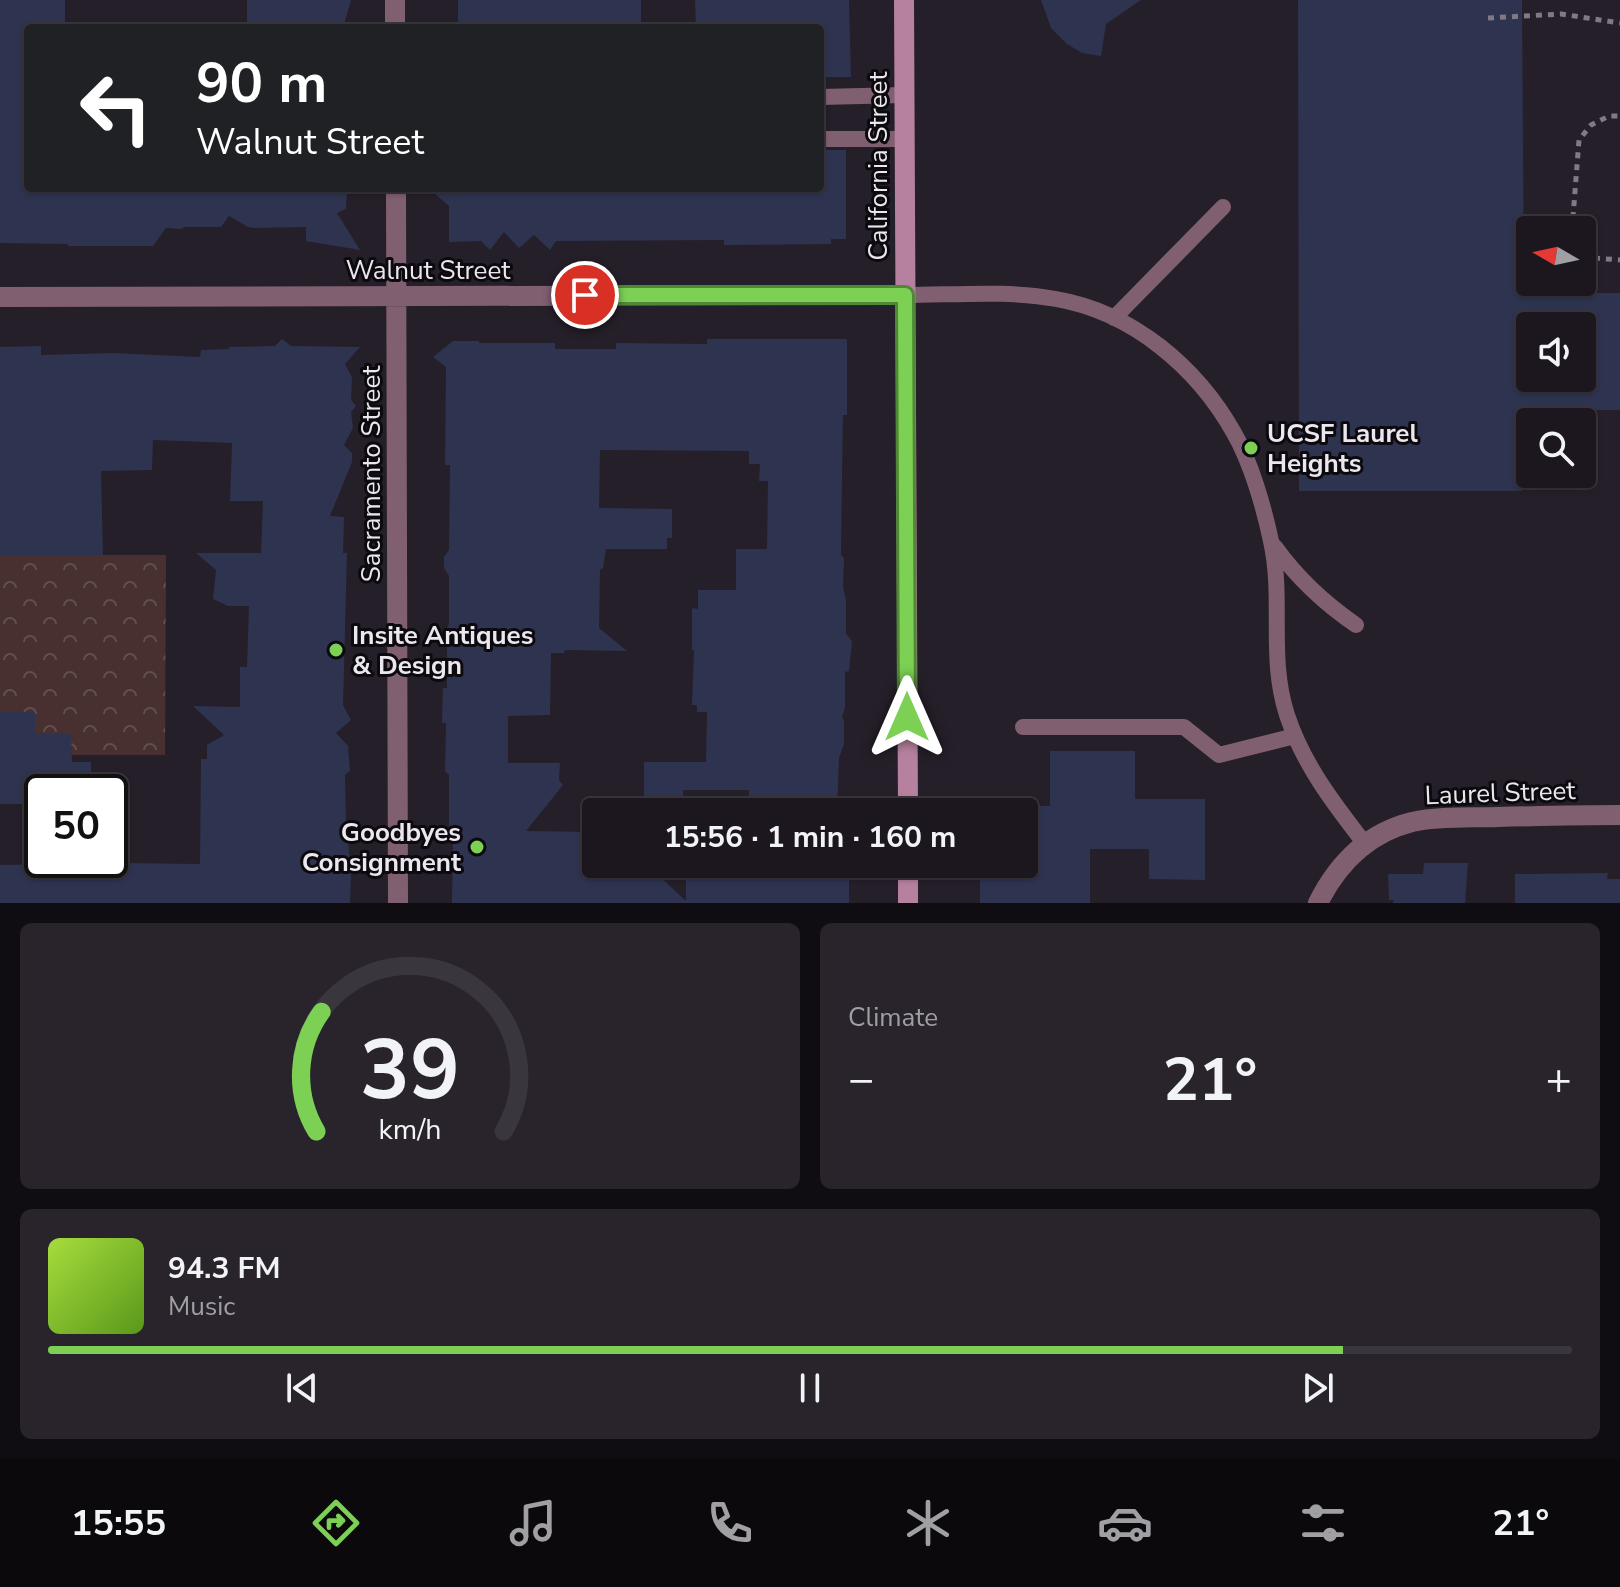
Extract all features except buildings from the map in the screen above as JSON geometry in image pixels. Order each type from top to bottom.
[{"type":"main road","name":"California Street","points":[[904,0],[908,798]]},
{"type":"main road","points":[[908,878],[908,903]]},
{"type":"street","points":[[395,0],[395,24]]},
{"type":"street","name":"Sacramento Street","points":[[396,192],[398,903]]},
{"type":"street","name":"Walnut Street","points":[[0,297],[905,295]]},
{"type":"street","name":"Laurel Street","points":[[1318,903],[1329,881],[1345,861],[1365,844],[1412,822],[1442,818],[1620,815]]},
{"type":"lane","points":[[824,97],[904,95]]},
{"type":"lane","points":[[824,139],[904,139]]},
{"type":"lane","points":[[1114,318],[1223,207]]},
{"type":"lane","points":[[905,295],[1027,295],[1087,307],[1114,318],[1162,348],[1203,387],[1236,435],[1272,542],[1276,572],[1276,662],[1286,713],[1319,782],[1365,844]]},
{"type":"lane","points":[[1272,542],[1307,586],[1356,625]]},
{"type":"lane","points":[[1023,727],[1184,727],[1219,755],[1295,736]]},
{"type":"path","points":[[1488,18],[1561,14],[1620,23]]},
{"type":"path","points":[[1573,216],[1579,140],[1591,125],[1609,116],[1620,116]]},
{"type":"path","points":[[1596,258],[1620,260]]},
{"type":"green space","points":[[0,555],[166,555],[165,755],[0,755]]},
{"type":"place","name":"UCSF Laurel Heights","points":[[1251,448]]},
{"type":"place","name":"Insite Antiques & Design","points":[[336,650]]},
{"type":"place","name":"Goodbyes Consignment","points":[[477,847]]},
{"type":"route","points":[[585,295],[905,295],[907,717]]}]
